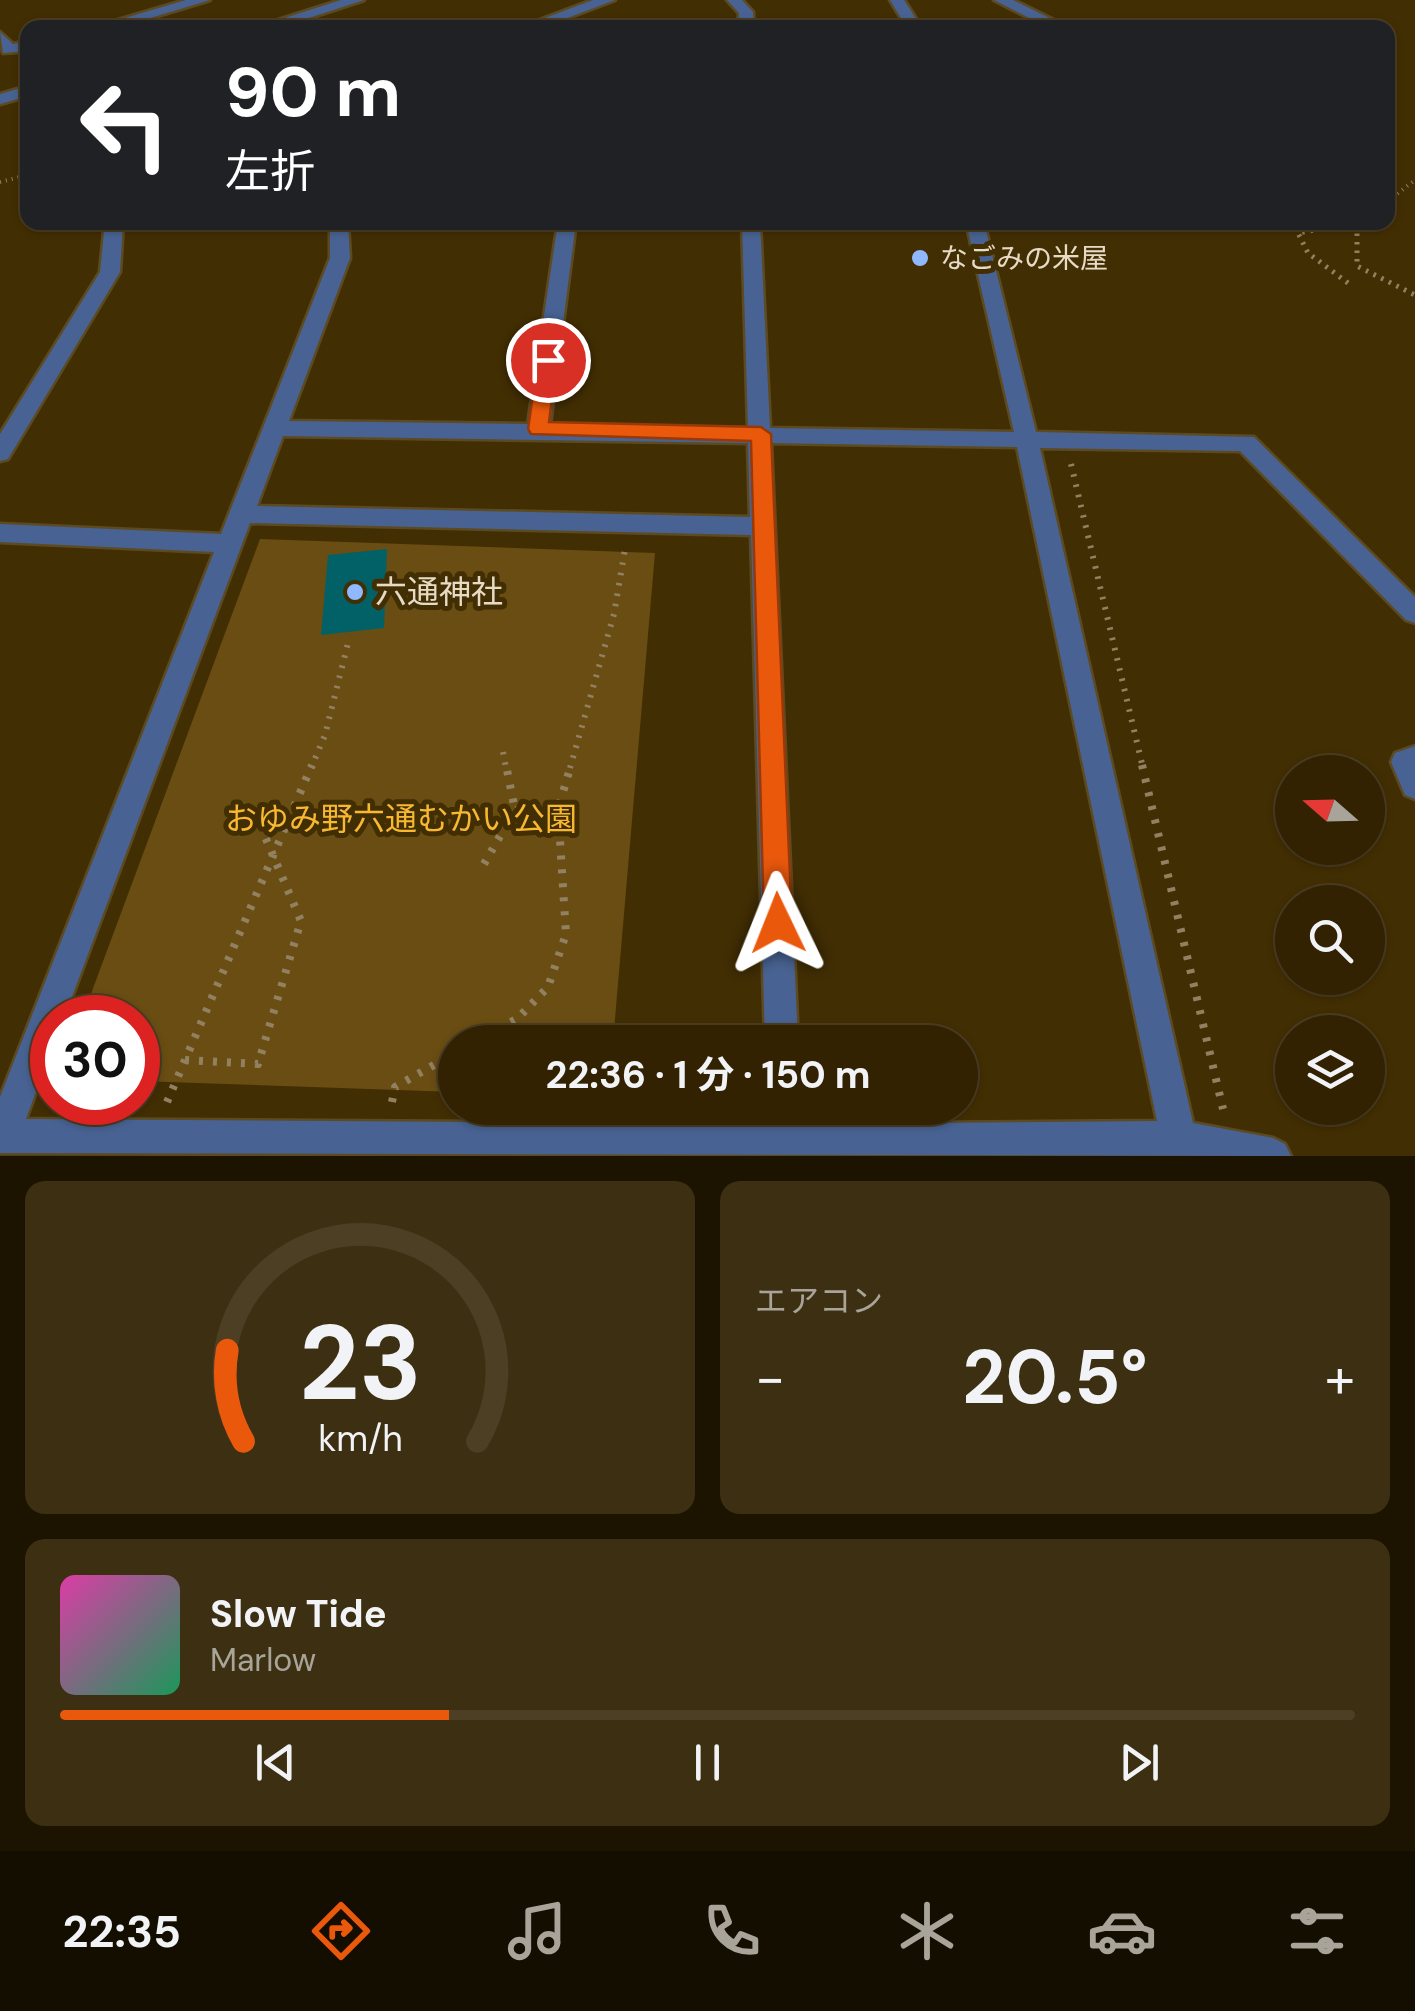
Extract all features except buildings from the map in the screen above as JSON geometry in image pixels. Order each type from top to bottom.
[{"type":"street","points":[[128,20],[204,0]]},
{"type":"street","points":[[282,20],[330,3],[357,0]]},
{"type":"street","points":[[549,20],[608,0]]},
{"type":"street","points":[[1002,0],[1046,20]]},
{"type":"street","points":[[0,38],[10,50],[20,48]]},
{"type":"street","points":[[0,454],[110,272],[113,230]]},
{"type":"street","points":[[339,230],[340,258],[1,1136],[406,1146],[786,1135],[1180,1147],[1274,1156]]},
{"type":"street","points":[[538,429],[565,230]]},
{"type":"street","points":[[751,230],[781,1025]]},
{"type":"street","points":[[977,230],[1028,440],[1180,1147]]},
{"type":"street","points":[[276,428],[1246,442],[1415,613]]},
{"type":"street","points":[[239,514],[763,526]]},
{"type":"street","points":[[0,532],[231,544]]},
{"type":"street","points":[[1415,758],[1404,762],[1415,786]]},
{"type":"path","points":[[1395,196],[1415,180]]},
{"type":"path","points":[[1313,230],[1298,232],[1308,254],[1348,283]]},
{"type":"path","points":[[1358,230],[1357,266],[1415,295]]},
{"type":"path","points":[[1069,455],[1223,1110]]},
{"type":"path","points":[[505,1025],[518,1018],[548,986],[566,934],[558,809],[614,614],[630,523]]},
{"type":"path","points":[[150,1140],[325,735],[348,643]]},
{"type":"path","points":[[484,864],[515,810],[503,752]]},
{"type":"path","points":[[515,810],[558,809]]},
{"type":"path","points":[[185,1060],[258,1064],[301,921],[263,832]]},
{"type":"path","points":[[406,1146],[395,1087],[438,1063]]},
{"type":"green space","name":"おゆみ野六通むかい公園","points":[[260,539],[655,553],[614,1025],[438,1025],[438,1091],[160,1082],[160,995],[91,995]]},
{"type":"place","name":"なごみの米屋","points":[[920,258]]},
{"type":"place","name":"六通神社","points":[[355,592]]},
{"type":"route","points":[[548,360],[538,429],[761,434],[778,923]]}]
